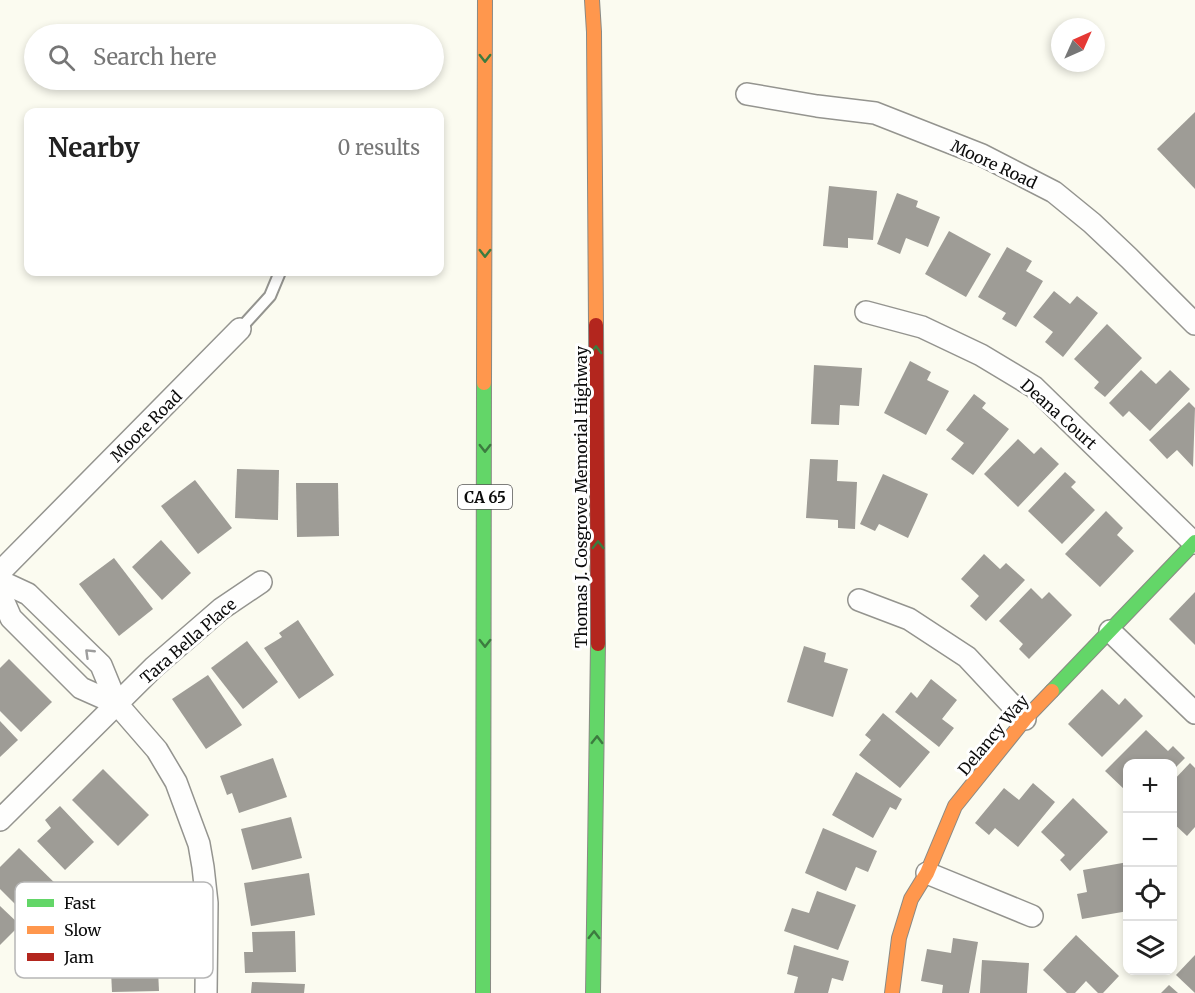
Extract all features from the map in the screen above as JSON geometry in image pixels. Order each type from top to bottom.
[{"type":"main road","name":"CA 65","points":[[483,993],[484,0]]},
{"type":"main road","name":"Thomas J. Cosgrove Memorial Highway","points":[[592,0],[598,612],[593,993]]},
{"type":"main road","name":"Delancy Way","points":[[892,993],[902,928],[911,899],[927,873],[956,806],[1026,719],[1195,543]]},
{"type":"street","name":"Moore Road","points":[[747,94],[875,113],[982,154],[1054,192],[1092,223],[1195,324]]},
{"type":"street","name":"Deana Court","points":[[866,312],[922,327],[981,355],[1034,387],[1195,543]]},
{"type":"street","name":"Moore Road","points":[[0,572],[240,329]]},
{"type":"street","points":[[0,581],[28,594],[101,665],[117,704],[157,750],[176,782],[199,844],[204,882]]},
{"type":"street","name":"Tara Bella Place","points":[[0,820],[154,667],[221,609],[261,582]]},
{"type":"street","points":[[0,593],[10,618],[81,688],[117,704]]},
{"type":"street","points":[[859,600],[909,619],[967,657],[1026,719]]},
{"type":"street","points":[[1110,631],[1195,713]]},
{"type":"street","points":[[927,873],[1032,916]]},
{"type":"lane","name":"Moore Road","points":[[240,329],[270,296],[278,276]]},
{"type":"building","points":[[1195,112],[1195,189],[1157,149]]},
{"type":"building","points":[[829,186],[877,191],[873,240],[848,238],[848,248],[823,246]]},
{"type":"building","points":[[897,193],[918,201],[916,207],[940,217],[928,247],[906,238],[900,254],[877,244]]},
{"type":"building","points":[[949,231],[991,254],[966,297],[925,274]]},
{"type":"building","points":[[1007,247],[1032,261],[1026,271],[1043,281],[1016,327],[1002,319],[1006,313],[978,297]]},
{"type":"building","points":[[1054,291],[1070,304],[1077,296],[1098,313],[1063,357],[1045,342],[1053,332],[1033,317]]},
{"type":"building","points":[[1107,324],[1142,358],[1105,397],[1094,388],[1099,382],[1074,359]]},
{"type":"building","points":[[910,361],[931,372],[927,380],[949,391],[926,435],[884,413]]},
{"type":"building","points":[[814,365],[862,368],[859,406],[840,405],[839,425],[811,424]]},
{"type":"building","points":[[1141,370],[1156,384],[1170,370],[1190,389],[1150,431],[1129,411],[1123,417],[1109,403]]},
{"type":"building","points":[[974,394],[986,403],[982,408],[1009,429],[973,475],[951,459],[964,443],[946,430]]},
{"type":"building","points":[[1189,402],[1195,408],[1193,467],[1177,450],[1167,459],[1149,440]]},
{"type":"building","points":[[1018,439],[1034,454],[1041,447],[1059,464],[1018,507],[984,474]]},
{"type":"building","points":[[810,459],[838,460],[837,481],[857,482],[855,529],[838,528],[838,520],[806,518]]},
{"type":"building","points":[[237,469],[279,470],[278,520],[235,518]]},
{"type":"building","points":[[1065,472],[1076,482],[1071,487],[1095,510],[1062,544],[1028,511]]},
{"type":"building","points":[[883,474],[928,494],[908,538],[879,524],[875,531],[860,524]]},
{"type":"building","points":[[195,480],[232,528],[198,554],[161,506]]},
{"type":"building","points":[[296,483],[338,483],[339,536],[297,537]]},
{"type":"building","points":[[1106,511],[1123,528],[1117,535],[1134,551],[1100,587],[1065,554]]},
{"type":"building","points":[[161,540],[191,573],[162,600],[132,567]]},
{"type":"building","points":[[984,554],[1000,569],[1006,563],[1025,580],[986,621],[970,606],[979,596],[961,579]]},
{"type":"building","points":[[114,558],[153,609],[119,636],[79,584]]},
{"type":"building","points":[[1031,588],[1042,599],[1049,592],[1072,615],[1029,659],[1019,649],[1023,644],[999,621]]},
{"type":"building","points":[[1195,592],[1195,645],[1169,619]]},
{"type":"building","points":[[298,620],[334,675],[299,699],[264,648],[282,637],[279,633]]},
{"type":"building","points":[[247,641],[278,682],[243,709],[211,668]]},
{"type":"building","points":[[804,646],[826,653],[824,662],[848,669],[833,717],[787,702]]},
{"type":"building","points":[[9,659],[52,702],[21,732],[0,711],[0,668]]},
{"type":"building","points":[[208,675],[242,725],[206,749],[172,699]]},
{"type":"building","points":[[931,679],[957,700],[942,719],[954,728],[939,747],[895,712],[911,692],[917,698]]},
{"type":"building","points":[[1102,689],[1119,705],[1125,698],[1143,716],[1102,757],[1068,724]]},
{"type":"building","points":[[883,713],[930,752],[900,788],[859,755],[871,740],[865,735]]},
{"type":"building","points":[[0,721],[18,740],[0,757]]},
{"type":"building","points":[[1146,730],[1168,751],[1173,746],[1185,758],[1177,766],[1177,759],[1123,759],[1123,788],[1105,771]]},
{"type":"building","points":[[273,758],[287,797],[239,813],[232,793],[227,795],[220,776]]},
{"type":"building","points":[[1190,763],[1195,768],[1195,827],[1187,836],[1177,827],[1177,777]]},
{"type":"building","points":[[103,769],[149,815],[118,846],[72,800]]},
{"type":"building","points":[[856,772],[902,799],[896,810],[890,807],[873,838],[832,815]]},
{"type":"building","points":[[1033,783],[1055,802],[1018,847],[995,828],[989,835],[975,823],[1004,788],[1019,800]]},
{"type":"building","points":[[1073,798],[1108,832],[1070,871],[1060,860],[1065,855],[1041,832]]},
{"type":"building","points":[[60,806],[94,842],[65,870],[37,841],[51,828],[45,820]]},
{"type":"building","points":[[291,817],[302,858],[252,870],[241,829]]},
{"type":"building","points":[[823,828],[877,851],[868,872],[856,867],[846,891],[805,873]]},
{"type":"building","points":[[19,848],[54,882],[15,882],[15,904],[0,889],[0,867]]},
{"type":"building","points":[[1123,863],[1123,912],[1082,919],[1077,894],[1087,892],[1083,870]]},
{"type":"building","points":[[309,873],[315,915],[251,926],[244,883]]},
{"type":"building","points":[[817,891],[856,905],[838,950],[784,931],[792,908],[809,913]]},
{"type":"building","points":[[0,906],[15,920],[15,930],[0,945]]},
{"type":"building","points":[[295,931],[296,972],[245,973],[244,952],[253,952],[252,932]]},
{"type":"building","points":[[1076,935],[1119,976],[1103,993],[1098,993],[1086,981],[1075,993],[1067,993],[1043,970]]},
{"type":"building","points":[[953,938],[978,942],[969,993],[942,993],[943,985],[921,981],[927,949],[951,953]]},
{"type":"building","points":[[794,945],[849,961],[843,981],[832,978],[828,993],[794,993],[798,977],[787,974]]},
{"type":"building","points":[[1195,955],[1195,993],[1176,975]]},
{"type":"building","points":[[982,960],[1029,963],[1027,993],[980,993]]},
{"type":"building","points":[[111,978],[158,978],[159,991],[112,992]]},
{"type":"building","points":[[252,982],[305,984],[304,993],[251,993]]},
{"type":"building","points":[[1169,985],[1178,993],[1161,993]]},
{"type":"traffic: fast","points":[[483,993],[484,383]]},
{"type":"traffic: fast","points":[[1052,691],[1195,542]]},
{"type":"traffic: fast","points":[[593,993],[598,644]]},
{"type":"traffic: slow","points":[[484,383],[485,0]]},
{"type":"traffic: slow","points":[[592,0],[596,325]]},
{"type":"traffic: slow","points":[[892,993],[899,938],[911,899],[927,873],[955,806],[1025,719],[1052,691]]},
{"type":"traffic: jam","points":[[596,325],[598,644]]}]
